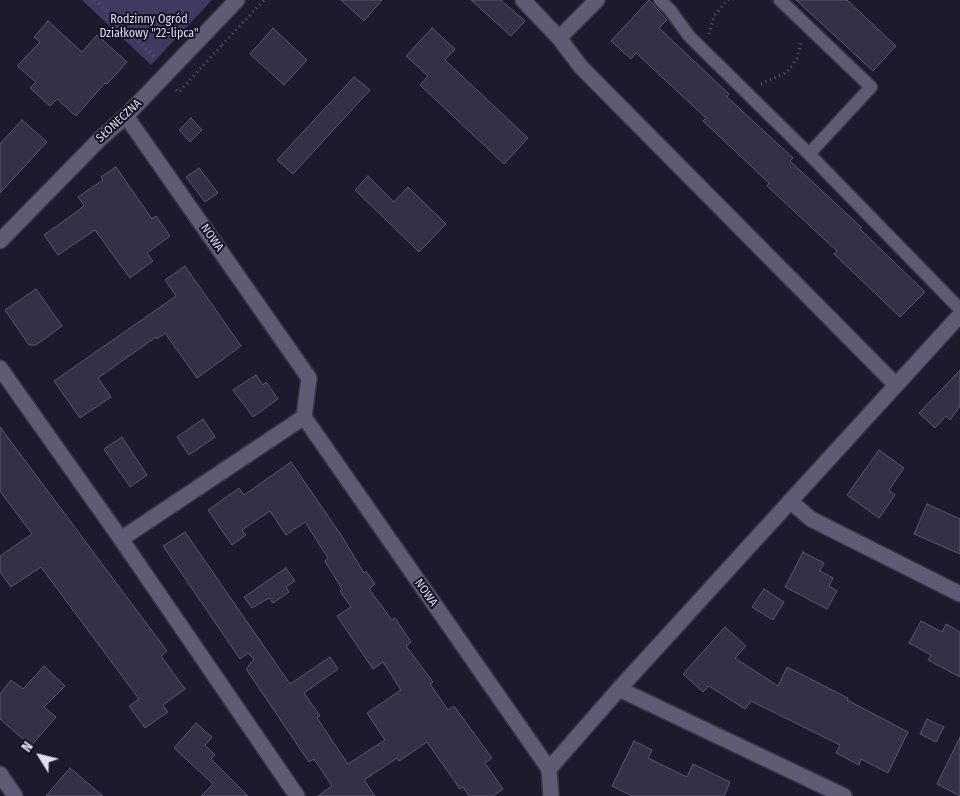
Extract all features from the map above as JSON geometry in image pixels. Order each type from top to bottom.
[{"type":"street","name":"SŁONECZNA","points":[[0,241],[98,140],[126,116],[237,0]]},
{"type":"street","points":[[523,0],[559,38],[581,67],[896,385]]},
{"type":"street","points":[[559,38],[597,0]]},
{"type":"street","name":"NOWA","points":[[126,116],[309,378],[304,417],[549,769]]},
{"type":"street","points":[[551,796],[549,769],[618,689],[896,385],[957,322]]},
{"type":"street","points":[[0,368],[121,539],[297,796]]},
{"type":"street","points":[[121,539],[304,417]]},
{"type":"street","points":[[790,501],[811,518],[960,594]]},
{"type":"street","points":[[618,689],[844,796]]},
{"type":"street","points":[[0,774],[15,796]]},
{"type":"lane","points":[[660,0],[706,54],[809,154],[960,309]]},
{"type":"lane","points":[[780,0],[871,87],[809,154]]},
{"type":"path","points":[[95,0],[155,58]]},
{"type":"path","points":[[706,54],[714,16],[729,0]]},
{"type":"path","points":[[736,84],[762,84],[787,72],[796,58],[801,42],[799,18]]},
{"type":"green space","name":"Rodzinny Ogród Działkowy \"22-lipca\"","points":[[82,0],[212,0],[151,65]]},
{"type":"building","points":[[341,0],[382,0],[364,21]]},
{"type":"building","points":[[471,0],[501,0],[525,21],[511,36]]},
{"type":"building","points":[[649,0],[667,20],[659,28],[729,94],[727,97],[793,158],[790,161],[861,227],[860,229],[925,292],[900,317],[834,254],[837,251],[767,186],[769,183],[703,121],[706,118],[636,53],[631,59],[611,41]]},
{"type":"building","points":[[796,0],[847,0],[896,46],[873,71]]},
{"type":"building","points":[[48,21],[82,52],[97,35],[127,62],[107,84],[105,83],[76,116],[57,99],[50,106],[30,88],[36,82],[17,66],[40,42],[34,37]]},
{"type":"building","points":[[273,28],[307,60],[284,85],[250,54]]},
{"type":"building","points":[[432,28],[455,49],[445,60],[528,138],[504,164],[420,85],[428,76],[406,56]]},
{"type":"building","points":[[354,77],[370,90],[293,174],[277,160]]},
{"type":"building","points":[[191,118],[202,130],[190,142],[179,130]]},
{"type":"building","points":[[22,120],[47,142],[0,193],[0,144]]},
{"type":"building","points":[[116,167],[152,219],[156,216],[170,236],[147,253],[153,261],[130,278],[95,230],[58,255],[44,235],[79,210],[84,205],[78,197],[103,180],[101,177]]},
{"type":"building","points":[[199,168],[218,193],[205,202],[186,177]]},
{"type":"building","points":[[368,176],[394,202],[408,187],[446,224],[419,252],[355,190]]},
{"type":"building","points":[[185,266],[241,346],[197,378],[165,333],[157,339],[156,337],[98,378],[111,397],[80,418],[54,381],[176,296],[165,280]]},
{"type":"building","points":[[36,289],[62,326],[36,345],[29,345],[5,310]]},
{"type":"building","points":[[960,370],[960,406],[950,420],[946,416],[935,428],[919,413]]},
{"type":"building","points":[[256,375],[263,385],[266,382],[278,399],[253,417],[233,390]]},
{"type":"building","points":[[203,419],[215,437],[189,455],[177,437]]},
{"type":"building","points":[[0,427],[167,651],[161,656],[185,689],[163,705],[168,712],[145,728],[129,706],[139,699],[41,567],[11,587],[0,572],[0,556],[32,534],[0,491]]},
{"type":"building","points":[[122,437],[147,475],[130,487],[104,449]]},
{"type":"building","points":[[879,450],[904,468],[889,490],[895,495],[879,518],[847,495]]},
{"type":"building","points":[[291,462],[343,538],[364,573],[366,571],[375,584],[369,589],[392,620],[395,618],[411,642],[406,646],[433,682],[430,684],[448,710],[454,706],[492,758],[485,763],[503,789],[493,796],[469,796],[463,787],[460,789],[427,742],[399,761],[397,758],[364,780],[375,796],[318,796],[332,786],[314,759],[309,762],[246,669],[254,659],[248,653],[240,659],[163,546],[185,532],[290,684],[330,657],[338,669],[304,693],[320,716],[317,718],[348,764],[385,740],[367,713],[401,690],[383,662],[373,669],[337,616],[351,607],[340,591],[342,589],[325,561],[328,558],[305,522],[286,535],[270,511],[242,530],[246,535],[232,545],[208,510],[239,488],[244,495]]},
{"type":"building","points":[[927,504],[960,519],[960,554],[914,534]]},
{"type":"building","points":[[803,552],[824,563],[820,571],[833,578],[829,586],[837,591],[827,609],[785,587]]},
{"type":"building","points":[[286,568],[295,581],[286,587],[289,592],[273,603],[269,598],[252,608],[244,597]]},
{"type":"building","points":[[764,589],[784,602],[773,620],[752,607]]},
{"type":"building","points":[[921,621],[942,632],[946,624],[960,632],[960,677],[928,660],[931,655],[909,643]]},
{"type":"building","points":[[725,627],[746,646],[735,658],[778,686],[787,667],[848,698],[847,700],[908,732],[888,773],[861,759],[859,765],[836,753],[840,745],[751,701],[745,709],[709,686],[703,692],[683,674]]},
{"type":"building","points":[[44,666],[65,686],[44,707],[56,717],[31,746],[0,719],[0,694],[11,680],[23,689]]},
{"type":"building","points":[[927,719],[944,727],[936,742],[920,734]]},
{"type":"building","points":[[196,723],[212,737],[205,745],[215,755],[211,759],[248,796],[201,796],[213,784],[174,748]]},
{"type":"building","points":[[960,737],[960,796],[937,784]]},
{"type":"building","points":[[634,741],[652,750],[648,758],[687,777],[693,764],[730,782],[724,796],[632,796],[612,786]]},
{"type":"building","points":[[70,768],[103,796],[46,796]]}]
